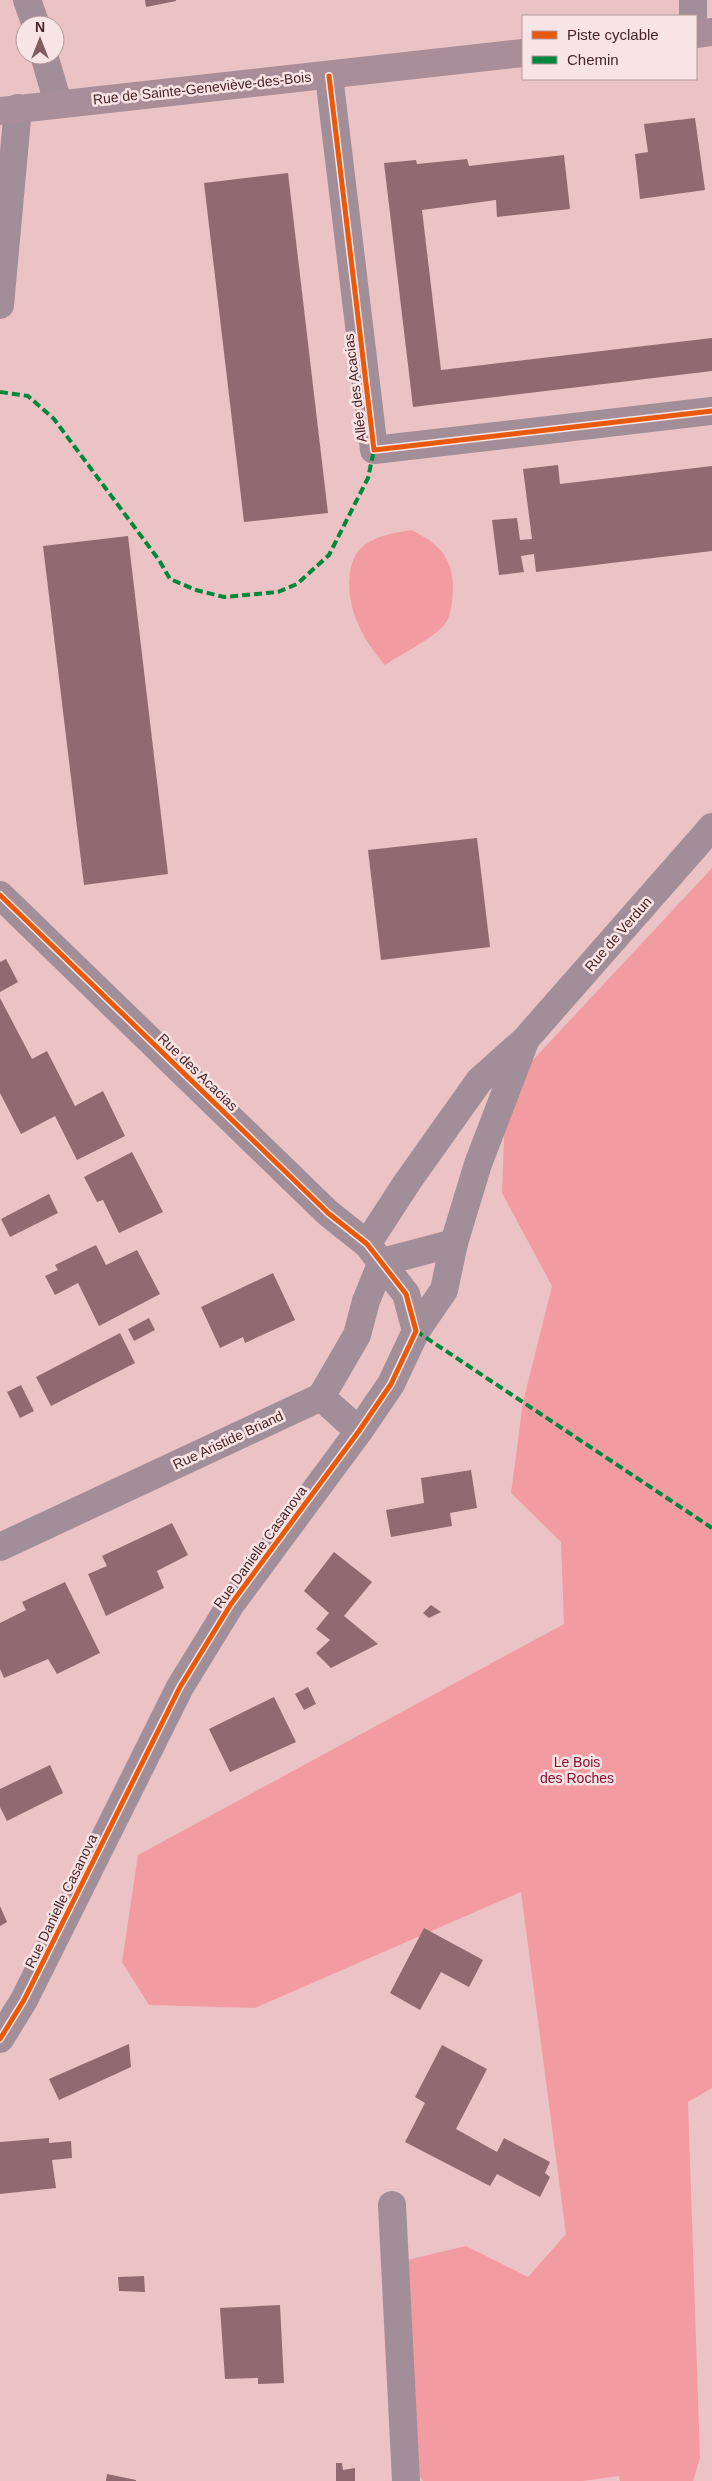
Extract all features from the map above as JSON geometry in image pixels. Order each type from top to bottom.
[{"type":"main road","points":[[697,34],[712,32]]},
{"type":"main road","name":"Rue de Sainte-Geneviève-des-Bois","points":[[9,109],[522,54]]},
{"type":"street","points":[[27,0],[32,15]]},
{"type":"street","points":[[693,0],[693,15]]},
{"type":"street","points":[[47,65],[58,103]]},
{"type":"street","name":"Allée des Acacias","points":[[329,76],[374,450],[712,412]]},
{"type":"street","points":[[0,305],[9,109]]},
{"type":"street","name":"Rue de Verdun","points":[[374,1253],[408,1181],[479,1081],[525,1040],[712,827]]},
{"type":"street","name":"Rue des Acacias","points":[[0,896],[328,1213],[374,1253]]},
{"type":"street","name":"Rue de Verdun","points":[[416,1331],[444,1290],[454,1243],[478,1164],[525,1040]]},
{"type":"street","points":[[374,1253],[454,1243]]},
{"type":"street","points":[[374,1253],[406,1294],[416,1331]]},
{"type":"street","points":[[359,1431],[321,1396],[357,1335],[366,1301],[374,1253]]},
{"type":"street","name":"Rue Danielle Casanova","points":[[0,2039],[24,2000],[180,1687],[231,1604],[359,1431],[391,1384],[416,1331]]},
{"type":"street","name":"Rue Aristide Briand","points":[[0,1547],[321,1396]]},
{"type":"street","points":[[392,2205],[406,2481]]},
{"type":"green space","points":[[411,530],[432,542],[446,558],[452,577],[451,608],[449,617],[440,629],[385,665],[370,645],[357,622],[350,598],[350,570],[356,554],[371,541],[398,532]]},
{"type":"green space","name":"Le Bois des Roches","points":[[712,868],[712,2088],[688,2102],[700,2458],[693,2481],[620,2481],[619,2476],[583,2481],[423,2481],[415,2470],[403,2261],[466,2246],[528,2277],[566,2234],[521,1892],[255,2008],[149,2005],[122,1962],[138,1855],[564,1624],[561,1542],[511,1493],[523,1402],[552,1286],[502,1193],[505,1111],[531,1062]]},
{"type":"building","points":[[145,0],[176,0],[176,1],[146,7]]},
{"type":"building","points":[[695,118],[705,190],[640,199],[635,154],[648,152],[644,124]]},
{"type":"building","points":[[564,155],[570,209],[497,217],[496,200],[422,210],[441,370],[712,338],[712,371],[413,407],[384,163],[416,160],[417,164],[467,159],[469,166]]},
{"type":"building","points":[[288,173],[328,513],[244,522],[204,183]]},
{"type":"building","points":[[558,465],[560,484],[712,466],[712,551],[536,572],[534,554],[521,556],[524,572],[499,575],[492,520],[517,518],[520,540],[532,539],[523,469]]},
{"type":"building","points":[[128,536],[168,874],[84,885],[43,546]]},
{"type":"building","points":[[477,838],[490,947],[381,960],[368,850]]},
{"type":"building","points":[[6,959],[18,982],[0,992],[0,962]]},
{"type":"building","points":[[0,998],[32,1059],[47,1051],[75,1106],[103,1091],[125,1136],[77,1160],[55,1116],[21,1134],[0,1093]]},
{"type":"building","points":[[132,1152],[163,1212],[119,1233],[103,1200],[97,1202],[84,1177]]},
{"type":"building","points":[[49,1194],[58,1213],[10,1237],[1,1219]]},
{"type":"building","points":[[96,1245],[106,1265],[137,1250],[160,1294],[99,1326],[78,1283],[55,1295],[45,1276],[58,1270],[55,1265]]},
{"type":"building","points":[[273,1273],[295,1320],[245,1343],[243,1337],[220,1348],[201,1307]]},
{"type":"building","points":[[149,1318],[155,1330],[134,1341],[128,1329]]},
{"type":"building","points":[[120,1333],[135,1363],[51,1406],[36,1377]]},
{"type":"building","points":[[21,1385],[34,1411],[20,1418],[7,1392]]},
{"type":"building","points":[[471,1470],[477,1508],[450,1513],[452,1526],[391,1537],[386,1510],[424,1503],[421,1478]]},
{"type":"building","points":[[172,1523],[188,1555],[157,1571],[164,1588],[106,1616],[88,1574],[107,1566],[102,1556]]},
{"type":"building","points":[[334,1552],[372,1582],[344,1616],[378,1644],[331,1668],[316,1653],[330,1640],[316,1629],[329,1613],[304,1591]]},
{"type":"building","points":[[65,1582],[100,1653],[57,1674],[48,1659],[4,1678],[0,1669],[0,1623],[26,1610],[22,1602]]},
{"type":"building","points":[[431,1605],[441,1612],[429,1618],[423,1613]]},
{"type":"building","points":[[308,1687],[316,1704],[304,1710],[295,1694]]},
{"type":"building","points":[[274,1697],[296,1742],[230,1772],[209,1729]]},
{"type":"building","points":[[50,1765],[63,1793],[7,1821],[0,1807],[0,1789]]},
{"type":"building","points":[[0,1906],[7,1922],[0,1926]]},
{"type":"building","points":[[424,1928],[483,1960],[469,1987],[441,1972],[420,2010],[390,1993]]},
{"type":"building","points":[[129,2044],[131,2067],[59,2100],[49,2079]]},
{"type":"building","points":[[442,2045],[487,2069],[456,2129],[497,2152],[504,2138],[550,2162],[545,2173],[550,2177],[540,2197],[497,2174],[490,2186],[405,2142],[425,2103],[415,2097]]},
{"type":"building","points":[[49,2138],[49,2143],[71,2141],[72,2158],[52,2160],[56,2188],[0,2194],[0,2142]]},
{"type":"building","points":[[144,2276],[145,2292],[119,2291],[118,2277]]},
{"type":"building","points":[[280,2305],[284,2383],[258,2384],[258,2378],[225,2379],[220,2308]]},
{"type":"building","points":[[336,2463],[342,2463],[343,2470],[355,2468],[355,2481],[336,2481]]},
{"type":"building","points":[[107,2474],[136,2480],[136,2481],[106,2481]]},
{"type":"marked path","points":[[0,392],[28,396],[54,419],[159,560],[170,579],[196,590],[224,597],[278,592],[297,584],[329,555],[368,478],[374,450]]},
{"type":"marked path","points":[[416,1331],[712,1528]]},
{"type":"cycle path","points":[[329,76],[374,450],[712,411]]},
{"type":"cycle path","points":[[0,895],[328,1213],[367,1244],[406,1294],[416,1331],[391,1384],[359,1431],[231,1604],[180,1687],[24,2000],[0,2039]]}]
